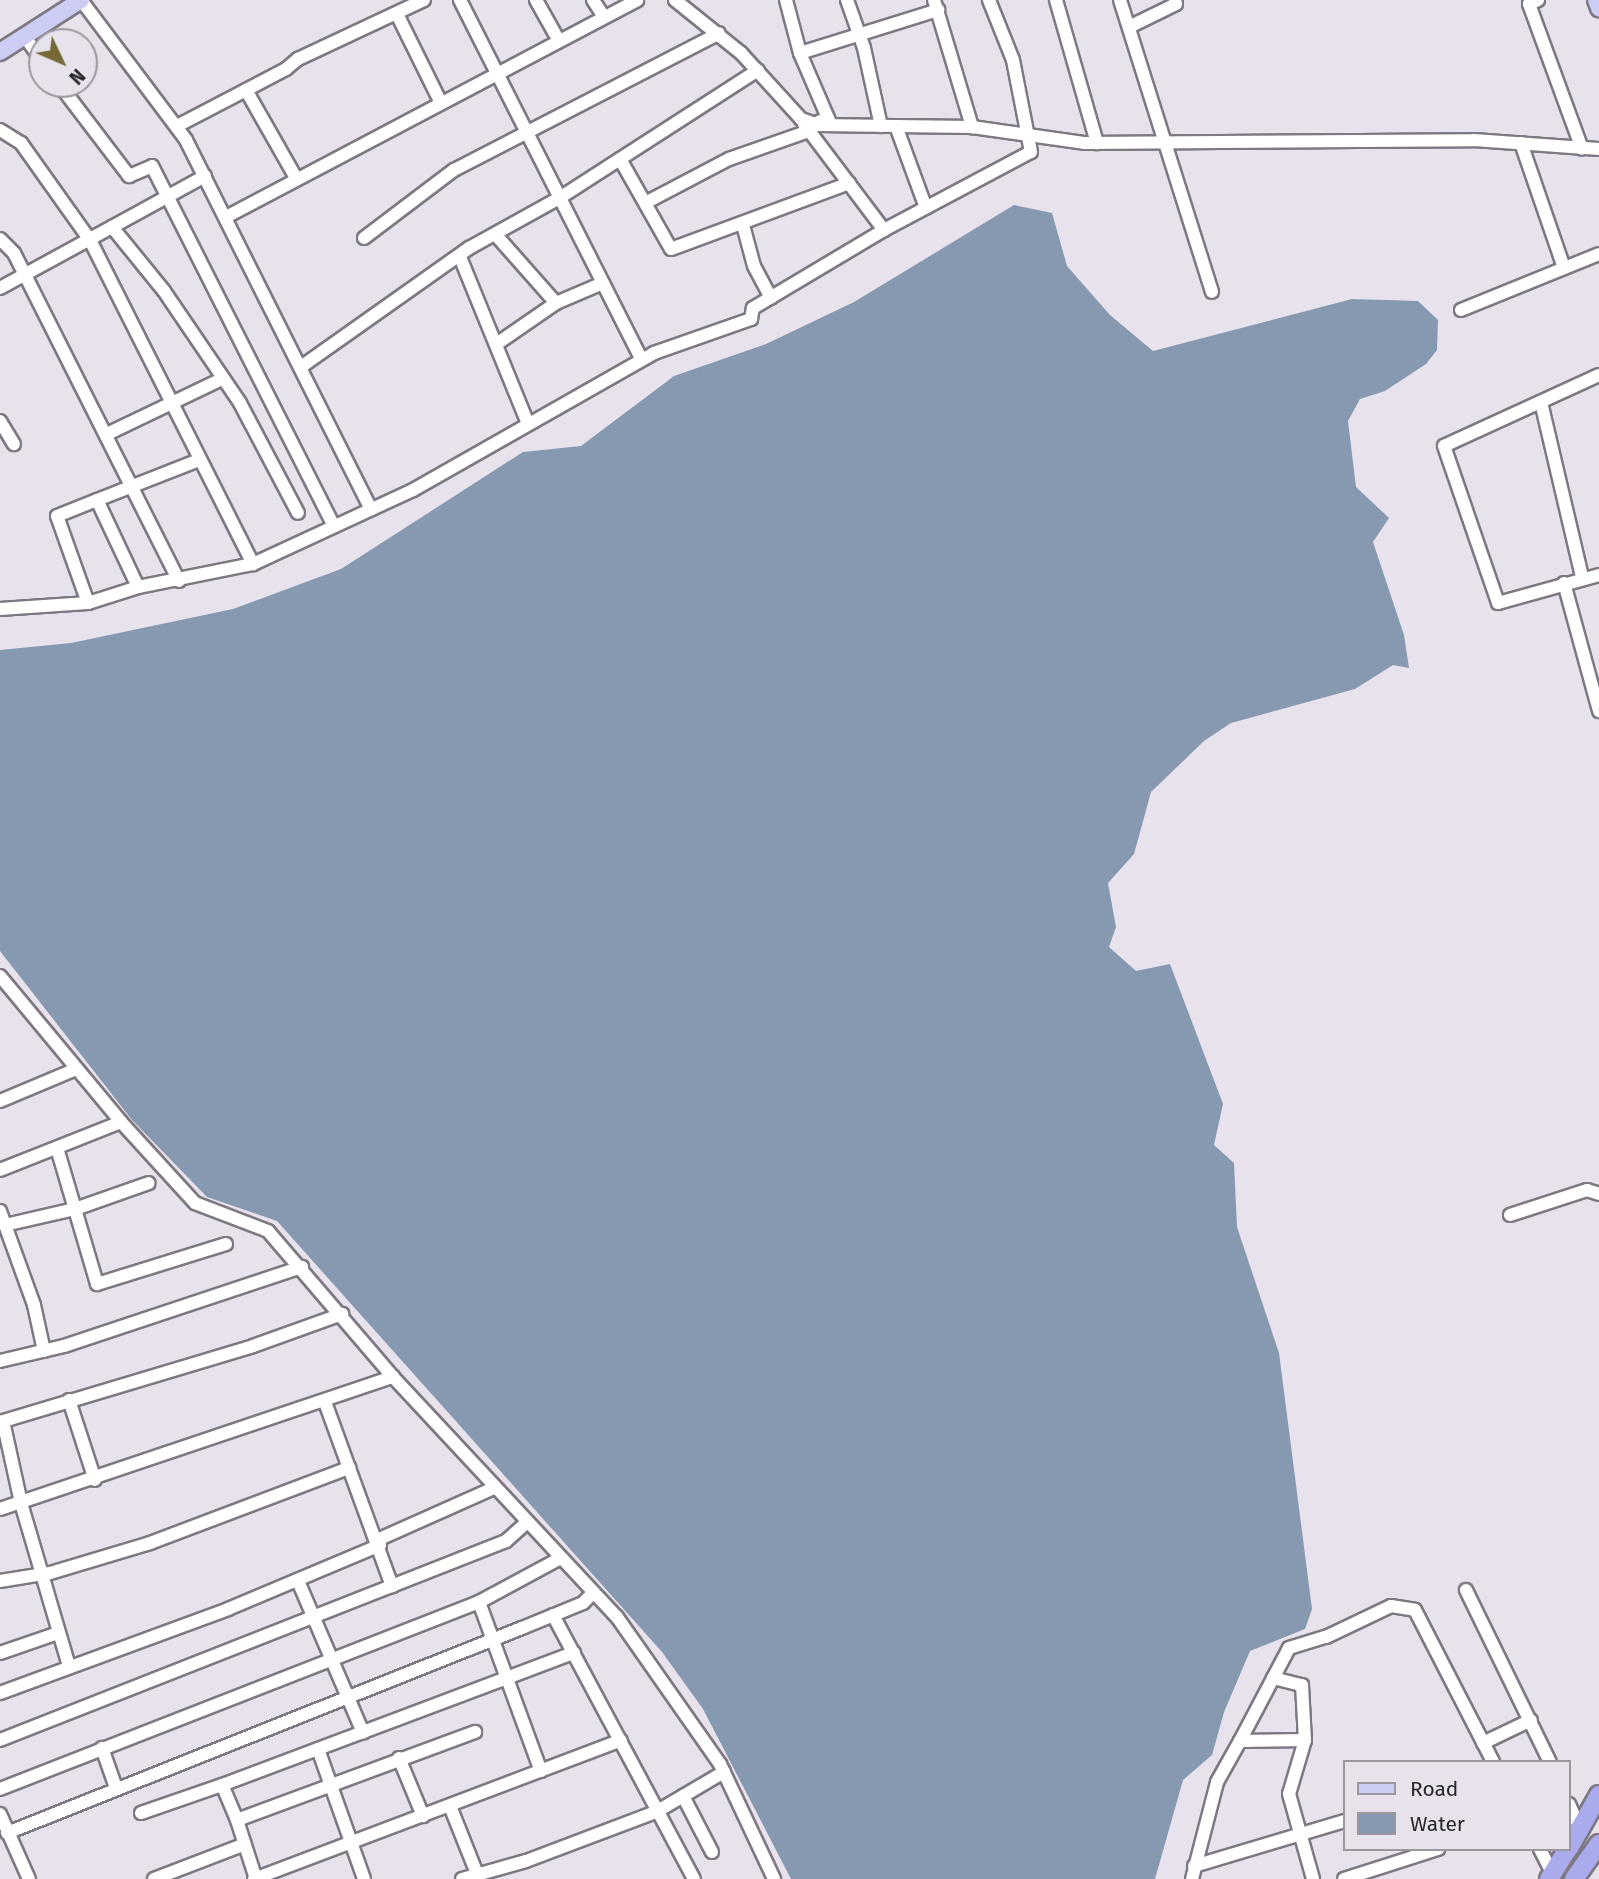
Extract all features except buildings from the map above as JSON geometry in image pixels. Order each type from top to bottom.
[{"type":"highway","points":[[1571,1845],[1599,1795]]},
{"type":"highway","points":[[1574,1879],[1599,1844]]},
{"type":"highway","points":[[1551,1877],[1567,1851]]},
{"type":"main road","points":[[0,43],[66,0]]},
{"type":"main road","points":[[0,51],[81,0]]},
{"type":"main road","points":[[1596,0],[1599,8]]},
{"type":"street","points":[[81,0],[177,126],[226,217],[370,509]]},
{"type":"street","points":[[177,126],[298,59],[424,0]]},
{"type":"street","points":[[460,0],[530,130],[642,360]]},
{"type":"street","points":[[536,0],[559,41]]},
{"type":"street","points":[[593,0],[604,17]]},
{"type":"street","points":[[226,217],[637,0]]},
{"type":"street","points":[[675,0],[719,33],[758,70],[795,112],[819,127],[849,183],[884,230]]},
{"type":"street","points":[[689,10],[699,0]]},
{"type":"street","points":[[786,0],[800,53],[826,112],[819,127]]},
{"type":"street","points":[[847,0],[859,33],[881,125]]},
{"type":"street","points":[[0,609],[88,603],[138,587],[179,582],[253,564],[370,509],[642,360],[751,319],[753,308],[884,230],[1031,152],[1013,61],[989,0]]},
{"type":"street","points":[[1056,0],[1097,143]]},
{"type":"street","points":[[1120,0],[1213,292]]},
{"type":"street","points":[[1129,27],[1175,0]]},
{"type":"street","points":[[1532,1],[1582,149]]},
{"type":"street","points":[[800,53],[936,5],[972,127]]},
{"type":"street","points":[[397,14],[441,103]]},
{"type":"street","points":[[364,238],[454,170],[719,33]]},
{"type":"street","points":[[25,37],[28,41]]},
{"type":"street","points":[[301,367],[495,234],[561,197],[758,70]]},
{"type":"street","points":[[246,90],[296,178]]},
{"type":"street","points":[[70,98],[129,176],[152,166],[334,526]]},
{"type":"street","points":[[896,126],[926,208]]},
{"type":"street","points":[[647,202],[729,159],[819,127],[972,127],[1030,137],[1097,143],[1521,143],[1599,149]]},
{"type":"street","points":[[0,130],[21,143],[90,240],[169,402],[253,564]]},
{"type":"street","points":[[1521,143],[1564,268]]},
{"type":"street","points":[[620,159],[647,202],[671,249],[743,225],[849,183]]},
{"type":"street","points":[[0,288],[205,176]]},
{"type":"street","points":[[743,225],[754,266],[771,298]]},
{"type":"street","points":[[112,227],[164,291],[240,403],[298,513]]},
{"type":"street","points":[[495,234],[556,303]]},
{"type":"street","points":[[0,239],[24,275],[107,434],[179,582]]},
{"type":"street","points":[[1461,310],[1599,254]]},
{"type":"street","points":[[460,257],[498,343],[528,424]]},
{"type":"street","points":[[498,343],[556,303],[603,283]]},
{"type":"street","points":[[1599,376],[1444,446],[1498,603],[1582,577],[1599,575]]},
{"type":"street","points":[[107,434],[169,402],[222,379]]},
{"type":"street","points":[[1541,402],[1582,577]]},
{"type":"street","points":[[0,421],[14,444]]},
{"type":"street","points":[[88,603],[57,516],[199,460]]},
{"type":"street","points":[[97,500],[138,587]]},
{"type":"street","points":[[1564,583],[1599,711]]},
{"type":"street","points":[[0,976],[121,1122],[195,1203],[268,1231],[302,1267],[393,1377],[559,1559],[617,1617],[724,1772],[775,1879]]},
{"type":"street","points":[[0,1101],[76,1069]]},
{"type":"street","points":[[0,1170],[121,1122]]},
{"type":"street","points":[[57,1148],[97,1283],[226,1244]]},
{"type":"street","points":[[5,1225],[75,1209],[149,1183]]},
{"type":"street","points":[[1510,1215],[1587,1190],[1599,1194]]},
{"type":"street","points":[[0,1211],[34,1305],[44,1351]]},
{"type":"street","points":[[0,1361],[44,1351],[240,1291],[302,1267]]},
{"type":"street","points":[[69,1666],[21,1503],[1,1422],[253,1346],[342,1314]]},
{"type":"street","points":[[0,1509],[95,1480],[393,1377]]},
{"type":"street","points":[[69,1400],[95,1480]]},
{"type":"street","points":[[325,1402],[379,1542],[392,1586]]},
{"type":"street","points":[[0,1581],[42,1573],[150,1543],[349,1468]]},
{"type":"street","points":[[0,1483],[15,1479]]},
{"type":"street","points":[[0,1693],[298,1581],[494,1488]]},
{"type":"street","points":[[0,1740],[506,1541],[526,1523]]},
{"type":"street","points":[[0,1788],[332,1656],[479,1602],[559,1559]]},
{"type":"street","points":[[298,1581],[363,1733]]},
{"type":"street","points":[[1466,1590],[1549,1760]]},
{"type":"street","points":[[7,1833],[492,1640],[553,1615],[593,1593]]},
{"type":"street","points":[[479,1602],[541,1772]]},
{"type":"street","points":[[1193,1873],[1217,1782],[1289,1648],[1326,1637],[1391,1606],[1415,1610],[1492,1760]]},
{"type":"street","points":[[553,1615],[694,1879]]},
{"type":"street","points":[[0,1653],[58,1633]]},
{"type":"street","points":[[141,1813],[509,1680],[574,1653]]},
{"type":"street","points":[[1273,1678],[1303,1685],[1305,1740],[1289,1794],[1312,1879]]},
{"type":"street","points":[[1483,1743],[1531,1720]]},
{"type":"street","points":[[237,1820],[475,1732]]},
{"type":"street","points":[[222,1785],[237,1820],[256,1879],[621,1740]]},
{"type":"street","points":[[1240,1741],[1305,1740]]},
{"type":"street","points":[[102,1748],[116,1788]]},
{"type":"street","points":[[318,1749],[328,1785],[364,1879]]},
{"type":"street","points":[[399,1758],[423,1816]]},
{"type":"street","points":[[462,1879],[478,1877],[526,1861],[656,1812],[724,1772]]},
{"type":"street","points":[[683,1796],[712,1852]]},
{"type":"street","points":[[450,1806],[478,1877]]},
{"type":"street","points":[[1571,1808],[1581,1831]]},
{"type":"street","points":[[0,1814],[29,1879]]},
{"type":"street","points":[[1193,1873],[1344,1821]]},
{"type":"street","points":[[154,1879],[245,1844]]},
{"type":"street","points":[[1343,1879],[1432,1851]]},
{"type":"street","points":[[1540,1851],[1551,1877]]},
{"type":"water","points":[[1014,205],[1052,213],[1067,266],[1110,315],[1153,351],[1352,299],[1418,301],[1438,320],[1437,350],[1426,364],[1385,391],[1360,399],[1348,421],[1356,487],[1389,518],[1373,542],[1404,635],[1409,668],[1393,665],[1355,689],[1231,723],[1204,741],[1151,792],[1134,854],[1108,883],[1116,927],[1109,947],[1136,971],[1170,964],[1223,1104],[1214,1145],[1234,1163],[1237,1227],[1279,1353],[1312,1609],[1305,1629],[1250,1651],[1224,1712],[1212,1755],[1183,1780],[1155,1879],[791,1879],[703,1709],[662,1652],[277,1221],[207,1197],[132,1120],[0,951],[0,650],[71,643],[233,609],[341,569],[523,452],[581,446],[674,376],[766,344],[854,302]]}]
